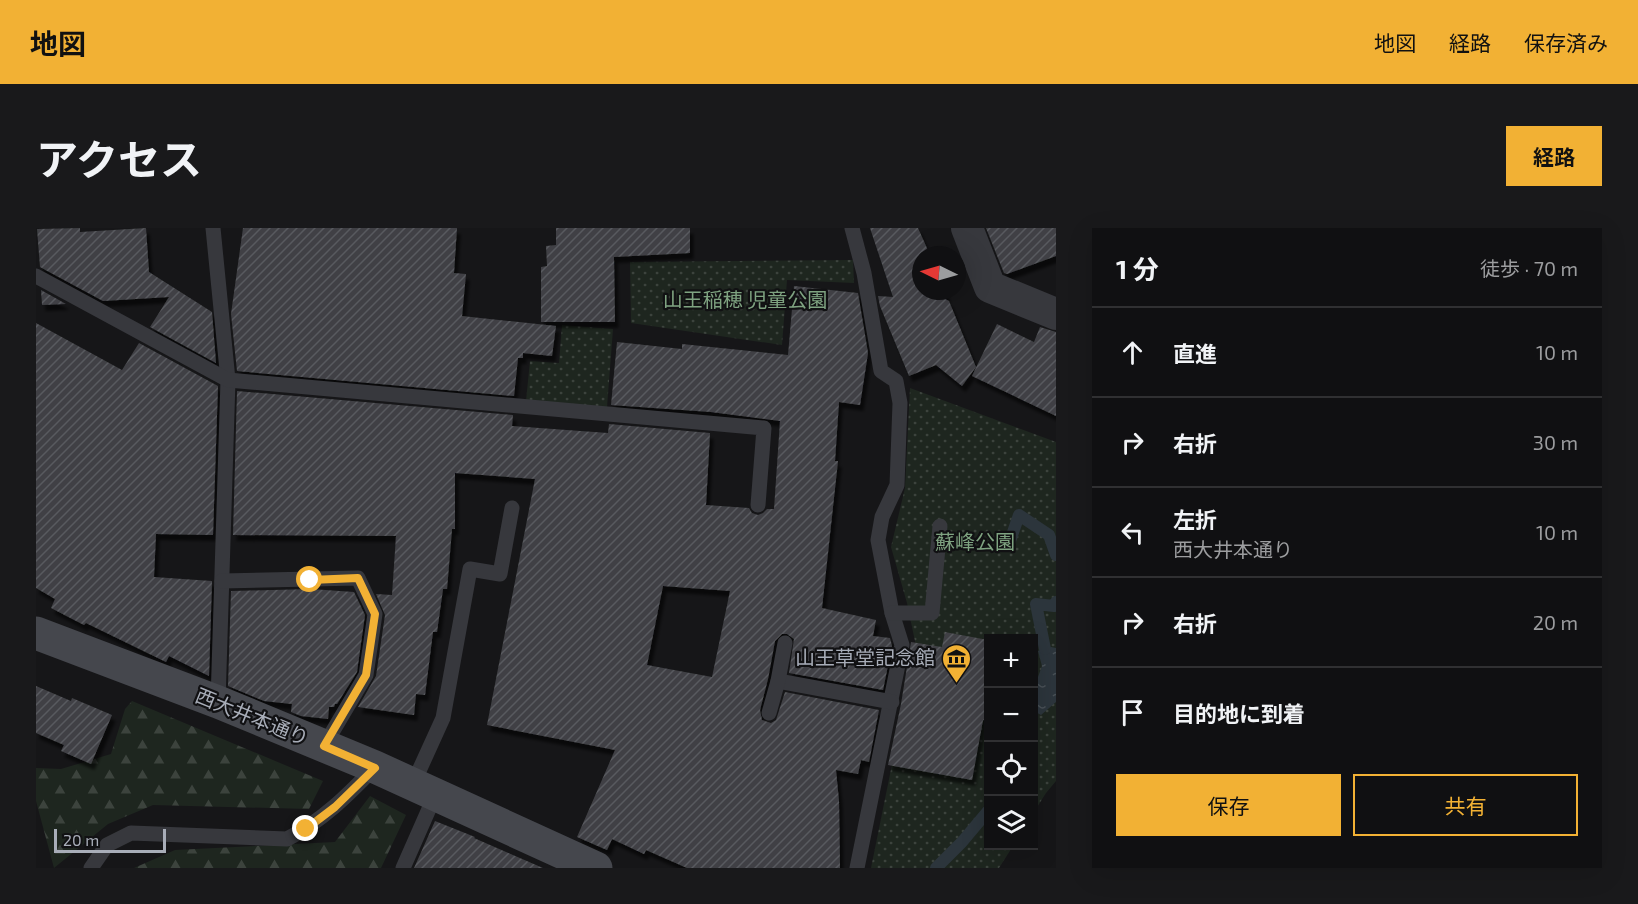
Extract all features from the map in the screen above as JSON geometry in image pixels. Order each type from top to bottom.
[{"type":"street","points":[[967,228],[990,287],[1056,314]]},
{"type":"street","name":"西大井本通り","points":[[36,633],[218,702],[324,746],[426,789],[596,868]]},
{"type":"lane","points":[[213,228],[228,380],[218,702]]},
{"type":"lane","points":[[852,228],[864,273],[882,371],[896,381],[900,403],[897,485],[882,517],[878,540],[892,613],[902,645],[857,868]]},
{"type":"lane","points":[[36,276],[228,380],[764,428],[758,505]]},
{"type":"lane","points":[[403,868],[429,809],[426,789],[443,718],[470,569],[500,574],[512,508]]},
{"type":"lane","points":[[892,613],[932,613],[940,526]]},
{"type":"lane","points":[[222,580],[358,578],[375,614],[366,675],[324,746]]},
{"type":"lane","points":[[769,713],[778,681],[784,643]]},
{"type":"lane","points":[[778,681],[892,702]]},
{"type":"lane","points":[[91,868],[107,845],[131,833],[287,838],[306,829],[335,807],[375,768]]},
{"type":"green space","name":"山王稲穂 児童公園","points":[[853,260],[854,283],[787,280],[782,345],[631,323],[630,262]]},
{"type":"green space","points":[[562,325],[613,329],[607,407],[526,401],[530,361],[559,363]]},
{"type":"green space","name":"蘇峰公園","points":[[910,388],[1056,442],[1056,781],[1038,806],[1038,634],[984,634],[984,850],[1010,850],[999,868],[871,868],[916,646],[907,603],[891,547],[905,488]]},
{"type":"green space","points":[[132,701],[323,781],[309,809],[153,805],[108,824],[54,868],[36,801],[36,768],[61,769],[111,754],[125,709]]},
{"type":"green space","points":[[370,796],[406,815],[381,868],[134,868],[175,850],[335,842]]},
{"type":"water","points":[[1051,647],[1056,648],[1056,702],[1041,715],[1038,713],[1038,677],[1042,666],[1038,651]]},
{"type":"building","points":[[80,228],[80,232],[146,228],[149,272],[212,312],[216,363],[150,327],[169,297],[103,301],[40,267],[37,229]]},
{"type":"building","points":[[243,228],[457,228],[454,273],[466,274],[462,316],[556,326],[552,356],[523,353],[523,358],[518,358],[514,396],[237,371],[231,314]]},
{"type":"building","points":[[556,228],[690,228],[690,253],[614,257],[615,322],[541,322],[541,267],[547,266],[546,246],[556,245]]},
{"type":"building","points":[[870,228],[918,228],[926,246],[912,246],[912,300],[949,301],[976,367],[962,386],[936,365],[909,376],[878,296],[893,297]]},
{"type":"building","points":[[986,228],[1056,228],[1056,256],[1007,274],[1004,273]]},
{"type":"building","points":[[794,286],[858,293],[868,353],[860,405],[839,402],[835,461],[838,461],[822,608],[876,620],[873,636],[890,638],[892,646],[883,690],[789,673],[794,639],[787,634],[782,634],[775,641],[760,710],[762,720],[771,723],[776,720],[785,692],[879,710],[869,762],[861,760],[858,774],[836,770],[840,868],[687,868],[646,850],[644,854],[612,839],[607,850],[577,837],[615,750],[487,725],[535,479],[455,473],[455,529],[452,529],[447,589],[443,589],[437,632],[433,632],[425,695],[416,694],[414,715],[358,707],[376,676],[385,615],[376,594],[392,595],[396,536],[233,535],[237,391],[513,415],[512,426],[608,433],[609,424],[710,433],[706,505],[749,508],[752,513],[758,515],[767,509],[774,509],[780,421],[711,412],[611,405],[617,342],[682,349],[682,344],[788,355]],"holes":[[[663,586],[730,591],[712,677],[647,665]]]},
{"type":"building","points":[[41,290],[66,304],[42,305]]},
{"type":"building","points":[[36,323],[122,370],[139,343],[218,386],[213,535],[156,534],[154,577],[212,581],[209,676],[169,656],[166,662],[86,623],[84,625],[51,608],[55,599],[36,588]]},
{"type":"building","points":[[997,324],[1034,342],[1040,327],[1056,332],[1056,416],[972,376]]},
{"type":"building","points":[[311,589],[354,592],[365,615],[357,672],[337,704],[329,707],[328,719],[301,716],[291,712],[292,704],[264,701],[228,686],[231,591]]},
{"type":"building","name":"山王草堂記念館","points":[[945,632],[984,639],[984,720],[972,780],[888,765],[911,642],[942,647]]},
{"type":"building","points":[[36,686],[112,715],[91,764],[61,751],[64,745],[36,733]]},
{"type":"building","points":[[435,821],[475,837],[543,868],[414,868]]},
{"type":"waterway","points":[[1010,541],[1019,515],[1049,535],[1056,555]]},
{"type":"waterway","points":[[1045,649],[1036,604],[1054,606],[1056,602]]},
{"type":"waterway","points":[[936,868],[984,816]]},
{"type":"place","name":"山王草堂記念館","points":[[956,684]]},
{"type":"route","points":[[306,829],[335,807],[375,768],[324,746],[366,675],[375,614],[358,578],[310,580]]}]
